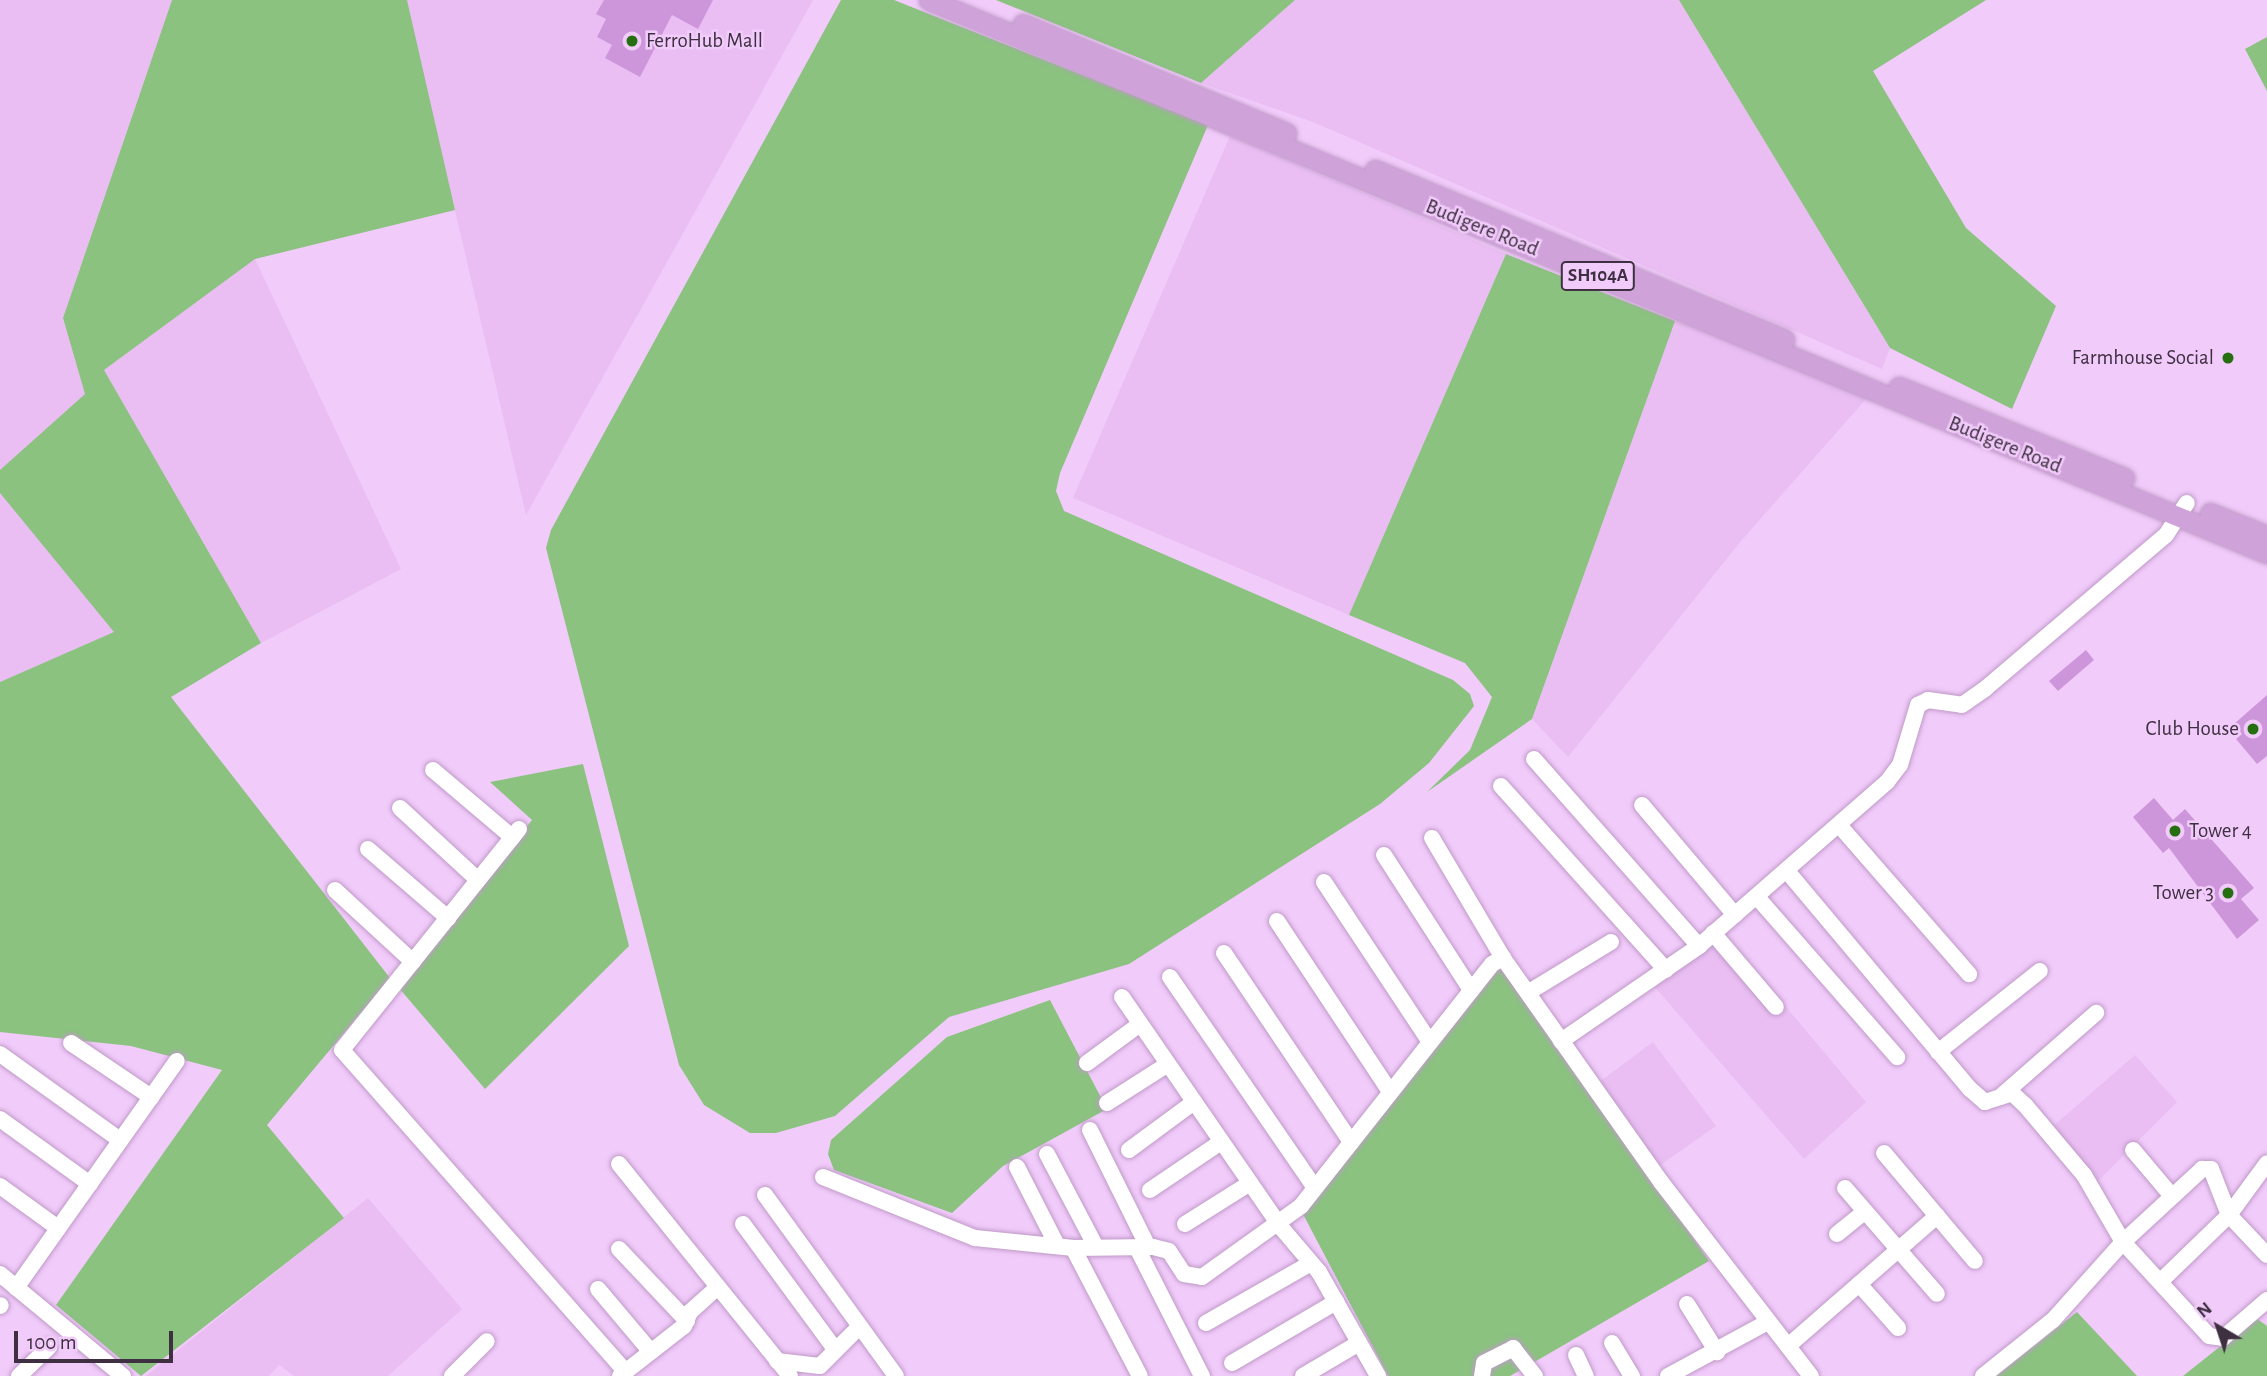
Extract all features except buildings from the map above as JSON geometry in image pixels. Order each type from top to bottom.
[{"type":"main road","name":"Budigere Road","points":[[929,0],[2019,452],[2267,536]]},
{"type":"main road","name":"Budigere Road","points":[[963,0],[2185,509],[2267,553]]},
{"type":"street","points":[[1561,1041],[1699,946],[1839,825],[1900,765],[1919,705],[1928,700],[1962,705],[1978,694],[2166,535],[2185,509]]},
{"type":"street","points":[[1534,759],[1699,946]]},
{"type":"street","points":[[433,770],[516,833],[342,1050],[623,1374],[687,1321],[717,1288]]},
{"type":"street","points":[[1501,786],[1666,970]]},
{"type":"street","points":[[1642,805],[1735,915]]},
{"type":"street","points":[[400,808],[478,880]]},
{"type":"street","points":[[1839,825],[1969,974]]},
{"type":"street","points":[[1432,838],[1503,958],[1561,1041],[1768,1322],[1811,1376]]},
{"type":"street","points":[[368,849],[448,918]]},
{"type":"street","points":[[1384,855],[1471,990]]},
{"type":"street","points":[[1787,871],[1981,1100],[2012,1093],[2025,1105],[2084,1175],[2123,1242],[2217,1339],[2267,1300]]},
{"type":"street","points":[[1324,882],[1430,1042]]},
{"type":"street","points":[[335,890],[413,962]]},
{"type":"street","points":[[1757,897],[1896,1057]]},
{"type":"street","points":[[1277,921],[1390,1092]]},
{"type":"street","points":[[1713,933],[1776,1007]]},
{"type":"street","points":[[1529,992],[1611,942]]},
{"type":"street","points":[[1224,953],[1351,1142]]},
{"type":"street","points":[[823,1177],[975,1238],[1169,1251],[1184,1274],[1202,1277],[1279,1225],[1315,1188],[1471,990],[1503,958]]},
{"type":"street","points":[[1938,1052],[2040,971]]},
{"type":"street","points":[[1170,977],[1315,1188]]},
{"type":"street","points":[[1122,997],[1279,1225],[1311,1263],[1378,1376]]},
{"type":"street","points":[[2000,1097],[2096,1013]]},
{"type":"street","points":[[1087,1063],[1140,1024]]},
{"type":"street","points":[[71,1043],[151,1097]]},
{"type":"street","points":[[0,1054],[120,1140]]},
{"type":"street","points":[[16,1288],[177,1061]]},
{"type":"street","points":[[1107,1103],[1168,1064]]},
{"type":"street","points":[[1129,1150],[1194,1102]]},
{"type":"street","points":[[0,1119],[90,1184]]},
{"type":"street","points":[[1090,1130],[1202,1376]]},
{"type":"street","points":[[1150,1190],[1222,1142]]},
{"type":"street","points":[[2133,1150],[2171,1195]]},
{"type":"street","points":[[1884,1153],[1975,1261]]},
{"type":"street","points":[[1047,1154],[1096,1247]]},
{"type":"street","points":[[2162,1280],[2229,1215],[2267,1163]]},
{"type":"street","points":[[619,1164],[790,1376]]},
{"type":"street","points":[[1017,1167],[1140,1376]]},
{"type":"street","points":[[1983,1376],[2053,1320],[2123,1242],[2202,1169],[2211,1169],[2229,1215],[2267,1255]]},
{"type":"street","points":[[1185,1224],[1250,1183]]},
{"type":"street","points":[[0,1186],[58,1228]]},
{"type":"street","points":[[1845,1188],[1937,1294]]},
{"type":"street","points":[[765,1195],[858,1328],[897,1376]]},
{"type":"street","points":[[1837,1234],[1865,1211]]},
{"type":"street","points":[[1788,1346],[1937,1216]]},
{"type":"street","points":[[743,1224],[834,1349]]},
{"type":"street","points":[[619,1249],[687,1321]]},
{"type":"street","points":[[1206,1323],[1311,1263]]},
{"type":"street","points":[[0,1274],[124,1376]]},
{"type":"street","points":[[1859,1284],[1898,1328]]},
{"type":"street","points":[[598,1289],[651,1352]]},
{"type":"street","points":[[1232,1363],[1336,1302]]},
{"type":"street","points":[[1687,1304],[1717,1352]]},
{"type":"street","points":[[1668,1376],[1717,1352],[1768,1322]]},
{"type":"street","points":[[777,1361],[820,1366],[834,1349],[858,1328]]},
{"type":"street","points":[[452,1376],[487,1341]]},
{"type":"street","points":[[1303,1376],[1359,1343]]},
{"type":"street","points":[[1612,1343],[1632,1376]]},
{"type":"street","points":[[19,1376],[48,1347]]},
{"type":"street","points":[[1482,1376],[1484,1363],[1513,1348],[1535,1376]]},
{"type":"street","points":[[1576,1355],[1586,1376]]},
{"type":"shaded area","points":[[0,0],[172,0],[63,318],[85,394],[0,470]]},
{"type":"shaded area","points":[[407,0],[813,0],[526,515],[420,60]]},
{"type":"shaded area","points":[[1295,0],[1679,0],[1890,348],[1882,369],[1313,122],[1201,83]]},
{"type":"shaded area","points":[[1230,136],[1506,254],[1349,615],[1073,498]]},
{"type":"shaded area","points":[[255,259],[401,569],[261,643],[104,370]]},
{"type":"shaded area","points":[[1675,321],[1814,369],[1866,399],[1741,541],[1568,757],[1532,719]]},
{"type":"shaded area","points":[[0,493],[115,632],[0,682]]},
{"type":"shaded area","points":[[1723,932],[1866,1102],[1804,1159],[1654,986]]},
{"type":"shaded area","points":[[1653,1042],[1716,1126],[1659,1166],[1598,1083]]},
{"type":"shaded area","points":[[2135,1055],[2177,1102],[2097,1182],[2051,1128]]},
{"type":"shaded area","points":[[368,1198],[462,1309],[388,1376],[294,1376],[279,1365],[269,1376],[146,1376]]},
{"type":"green space","points":[[172,0],[407,0],[455,210],[255,259],[104,370],[261,643],[171,697],[390,978],[267,1125],[344,1218],[141,1376],[56,1305],[222,1070],[131,1046],[0,1032],[0,682],[114,632],[0,493],[0,470],[85,394],[63,318]]},
{"type":"green space","points":[[841,0],[894,0],[1208,125],[1060,473],[1056,491],[1064,511],[1453,680],[1470,694],[1474,706],[1429,763],[1380,804],[1129,964],[949,1017],[835,1116],[776,1133],[750,1133],[704,1105],[679,1065],[546,548],[551,530]]},
{"type":"green space","points":[[996,0],[1295,0],[1201,83]]},
{"type":"green space","points":[[1679,0],[1986,0],[1873,71],[1966,228],[2056,306],[2012,409],[1890,348]]},
{"type":"green space","points":[[2267,37],[2267,91],[2245,49]]},
{"type":"green space","points":[[1506,254],[1675,321],[1532,719],[1427,792],[1470,750],[1492,697],[1465,663],[1349,615]]},
{"type":"green space","points":[[583,764],[629,946],[485,1089],[399,988],[532,820],[490,782]]},
{"type":"green space","points":[[1503,963],[1709,1261],[1510,1376],[1388,1376],[1303,1214]]},
{"type":"green space","points":[[1050,1000],[1107,1109],[1003,1166],[952,1213],[834,1170],[828,1154],[831,1140],[947,1037]]},
{"type":"green space","points":[[2077,1312],[2137,1376],[1996,1376]]},
{"type":"green space","points":[[2256,1318],[2267,1326],[2267,1376],[2183,1376]]},
{"type":"place","name":"FerroHub Mall","points":[[632,41]]},
{"type":"place","name":"Farmhouse Social","points":[[2228,358]]},
{"type":"place","name":"Club House","points":[[2253,729]]},
{"type":"place","name":"Tower 4","points":[[2175,831]]},
{"type":"place","name":"Tower 3","points":[[2228,893]]}]
